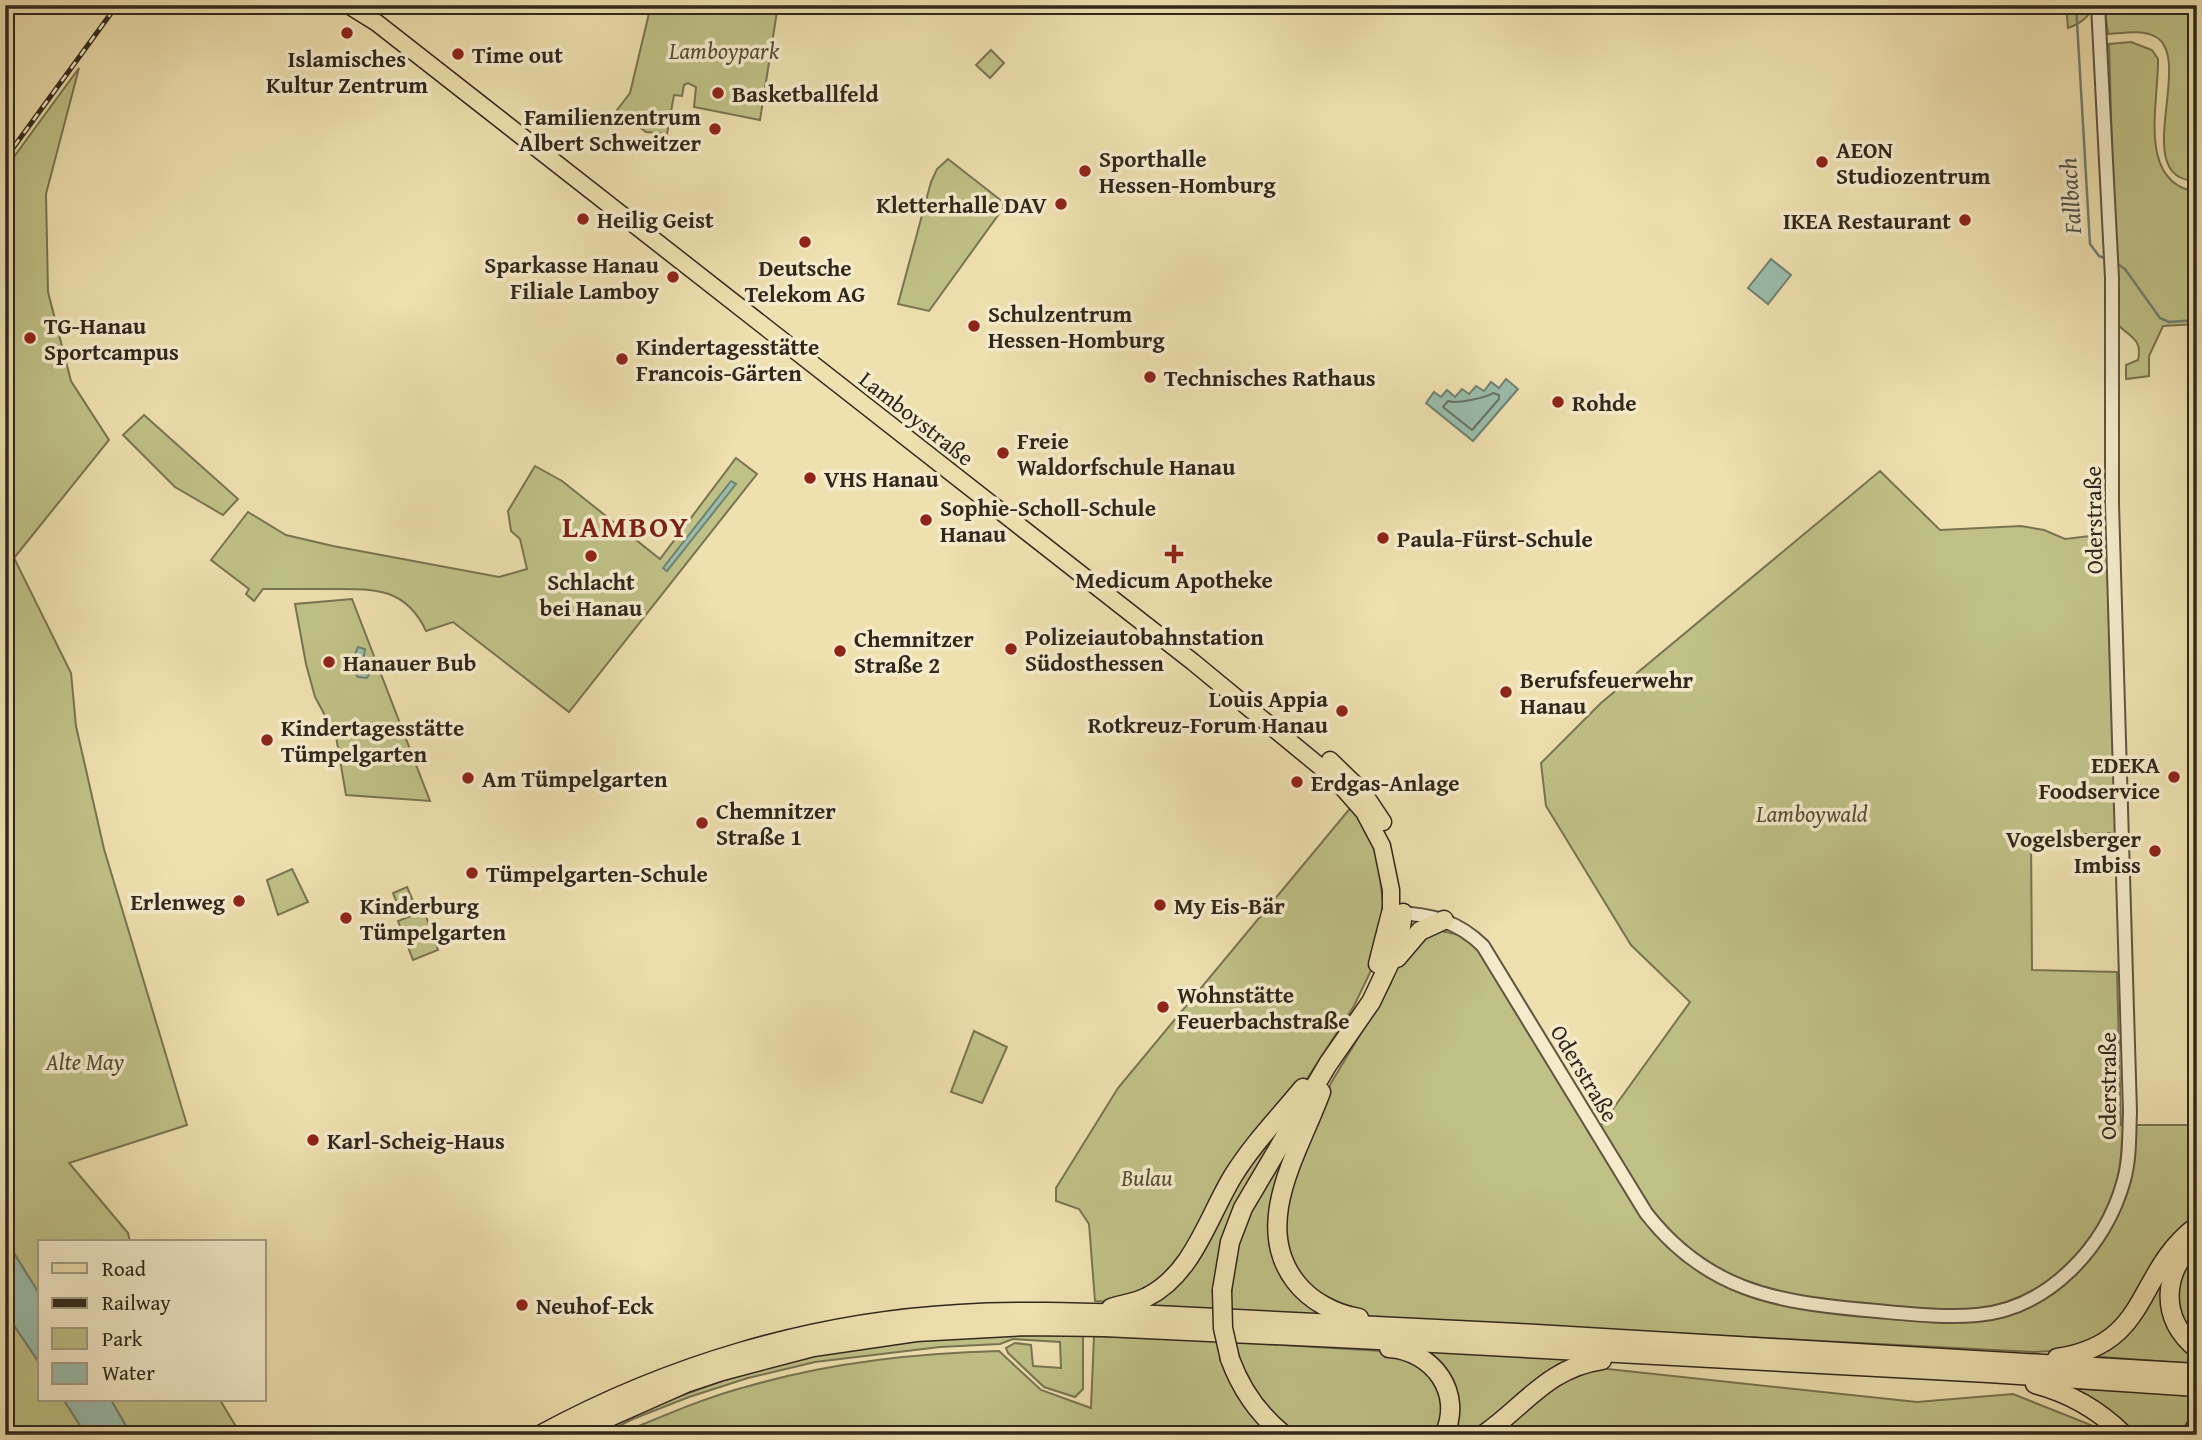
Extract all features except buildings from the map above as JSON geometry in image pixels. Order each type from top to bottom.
[{"type":"highway","points":[[1284,1435],[1262,1415],[1246,1393],[1230,1359],[1223,1328],[1222,1290],[1230,1242],[1243,1208],[1278,1145],[1328,1064],[1371,1002],[1390,966],[1398,942],[1397,913]]},
{"type":"highway","points":[[1355,1023],[1397,913]]},
{"type":"highway","points":[[1390,966],[1420,931],[1444,920]]},
{"type":"highway","points":[[1097,1313],[1145,1299],[1176,1275],[1247,1156],[1310,1080],[1328,1064]]},
{"type":"highway","points":[[1328,1064],[1321,1094],[1294,1156],[1284,1189],[1278,1219],[1278,1245],[1291,1276],[1313,1299],[1337,1312],[1385,1327]]},
{"type":"highway","points":[[2023,1363],[2086,1352],[2102,1345],[2118,1333],[2137,1309],[2166,1256],[2197,1226]]},
{"type":"highway","points":[[2197,1240],[2185,1252],[2174,1270],[2169,1297],[2178,1328],[2197,1349]]},
{"type":"highway","points":[[540,1435],[613,1398],[714,1359],[809,1334],[916,1317],[959,1314],[1097,1313],[2197,1373]]},
{"type":"highway","points":[[569,1435],[648,1399],[722,1371],[813,1347],[916,1332],[1026,1326],[1359,1339],[2197,1387]]},
{"type":"highway","points":[[1359,1339],[1409,1353],[1434,1368],[1448,1388],[1451,1403],[1450,1420],[1444,1435]]},
{"type":"highway","points":[[1483,1435],[1555,1376],[1582,1363],[1608,1359],[1620,1353]]},
{"type":"highway","points":[[1987,1373],[2048,1388],[2068,1396],[2096,1411],[2124,1435]]},
{"type":"highway","points":[[2191,1435],[2197,1425]]},
{"type":"main road","name":"Lamboystraße","points":[[348,5],[377,23],[646,233],[1193,662],[1322,768],[1356,801],[1377,835],[1397,913]]},
{"type":"main road","name":"Lamboystraße","points":[[366,5],[537,134],[1334,763],[1372,803],[1387,830],[1400,872],[1397,913]]},
{"type":"street","name":"Oderstraße","points":[[1397,913],[1444,920],[1470,933],[1489,953],[1651,1220],[1682,1252],[1723,1278],[1764,1295],[1790,1302],[1958,1316],[1989,1313],[2019,1304],[2043,1292],[2066,1275],[2102,1232],[2115,1208],[2124,1181],[2129,1140],[2112,504],[2112,278],[2098,5]]},
{"type":"green space","name":"Lamboypark","points":[[651,5],[778,5],[760,120],[694,107],[696,87],[688,83],[684,85],[682,96],[674,95],[667,134],[646,132],[617,110],[630,93]]},
{"type":"green space","points":[[2066,5],[2093,5],[2084,20],[2068,28]]},
{"type":"green space","points":[[2104,5],[2197,5],[2197,181],[2177,176],[2167,162],[2164,142],[2169,69],[2166,50],[2156,37],[2145,33],[2108,34]]},
{"type":"green space","points":[[2131,42],[2152,50],[2158,59],[2155,138],[2158,157],[2165,173],[2178,185],[2197,192],[2197,324],[2163,326],[2149,356],[2149,376],[2126,379],[2126,365],[2138,360],[2139,347],[2117,324],[2109,44]]},
{"type":"green space","points":[[991,50],[1004,63],[990,78],[976,65]]},
{"type":"green space","name":"Alte May","points":[[79,68],[46,194],[48,292],[71,381],[109,440],[14,558],[71,673],[76,726],[104,849],[187,1125],[69,1163],[128,1233],[130,1240],[38,1240],[38,1292],[5,1239],[5,169]]},
{"type":"green space","points":[[948,159],[1003,202],[1004,207],[929,311],[898,304],[931,182],[937,169]]},
{"type":"green space","points":[[144,415],[238,499],[223,515],[175,487],[123,435]]},
{"type":"green space","points":[[736,458],[757,474],[569,712],[453,622],[426,631],[408,605],[386,593],[359,589],[263,589],[254,601],[246,594],[249,589],[211,560],[248,512],[286,535],[333,546],[499,577],[527,569],[520,539],[511,531],[508,511],[535,466],[562,481],[660,559]]},
{"type":"green space","name":"Lamboywald","points":[[1880,471],[1940,530],[2021,526],[2044,530],[2065,539],[2106,534],[2118,833],[2031,836],[2032,970],[2117,972],[2121,1125],[2197,1125],[2197,1217],[2177,1233],[2132,1305],[2105,1333],[2068,1350],[2034,1352],[1380,1318],[1351,1313],[1305,1288],[1293,1273],[1281,1222],[1311,1129],[1331,1083],[1390,985],[1406,941],[1432,929],[1460,935],[1481,950],[1500,977],[1592,1138],[1690,1002],[1631,945],[1546,806],[1541,763],[1601,703]]},
{"type":"green space","points":[[352,599],[430,801],[346,795],[336,736],[315,697],[295,604]]},
{"type":"green space","name":"Bulau","points":[[1352,806],[1370,835],[1377,854],[1383,903],[1376,960],[1354,1006],[1307,1079],[1243,1153],[1166,1279],[1117,1302],[1095,1301],[1089,1224],[1079,1209],[1056,1201],[1056,1188],[1118,1088]]},
{"type":"green space","points":[[292,869],[308,902],[278,915],[267,880]]},
{"type":"green space","points":[[407,887],[417,910],[402,916],[393,893]]},
{"type":"green space","points":[[424,911],[438,950],[413,960],[398,921]]},
{"type":"green space","points":[[974,1031],[1007,1047],[982,1103],[951,1092]]},
{"type":"green space","points":[[1300,1096],[1274,1142],[1215,1310],[1139,1306],[1162,1293],[1228,1190]]},
{"type":"green space","points":[[1305,1113],[1273,1229],[1323,1315],[1227,1311],[1234,1250],[1258,1192]]},
{"type":"green space","points":[[2197,1245],[2197,1343],[2175,1307],[2178,1271]]},
{"type":"green space","points":[[2161,1271],[2167,1277],[2197,1357],[2197,1364],[2089,1356]]},
{"type":"green space","points":[[5,1312],[38,1361],[38,1402],[65,1402],[86,1435],[5,1435]]},
{"type":"green space","points":[[1083,1335],[1083,1389],[1075,1397],[1044,1387],[1006,1348],[1015,1343],[1031,1345],[1033,1366],[1061,1368],[1060,1342],[1013,1339],[1000,1344],[940,1347],[815,1362],[748,1378],[689,1397],[601,1435],[589,1435],[699,1389],[813,1353],[913,1339]]},
{"type":"green space","points":[[1094,1336],[1218,1341],[1276,1435],[617,1435],[715,1396],[779,1378],[841,1365],[967,1352],[999,1351],[1041,1390],[1091,1408]]},
{"type":"green space","points":[[1232,1342],[1382,1351],[1408,1356],[1444,1390],[1440,1435],[1294,1435],[1269,1413],[1242,1374]]},
{"type":"green space","points":[[1415,1350],[1587,1359],[1477,1435],[1448,1435],[1455,1412]]},
{"type":"green space","points":[[1589,1367],[1917,1402],[2013,1394],[2096,1427],[2104,1435],[1495,1435],[1543,1388]]},
{"type":"green space","points":[[2063,1388],[2197,1395],[2197,1418],[2186,1435],[2128,1435]]},
{"type":"green space","points":[[112,1402],[221,1402],[241,1435],[131,1435]]},
{"type":"water","points":[[1771,259],[1791,275],[1768,304],[1748,288]]},
{"type":"water","points":[[1506,379],[1518,389],[1473,441],[1426,403],[1434,392],[1441,397],[1447,390],[1455,397],[1462,389],[1469,394],[1476,386],[1484,391],[1491,382],[1499,388]]},
{"type":"water","points":[[731,481],[736,484],[667,571],[663,568]]},
{"type":"water","points":[[358,647],[365,649],[363,665],[371,670],[367,678],[358,677],[353,666]]},
{"type":"water","points":[[5,1239],[38,1292],[38,1361],[5,1312]]},
{"type":"water","points":[[65,1402],[112,1402],[131,1435],[86,1435]]},
{"type":"waterway","name":"Fallbach","points":[[2076,5],[2090,244],[2099,256],[2107,259]]},
{"type":"waterway","name":"Fallbach","points":[[2116,263],[2125,269],[2160,318],[2169,322],[2197,320]]},
{"type":"railway","points":[[5,159],[117,5]]},
{"type":"place","name":"Islamisches Kultur Zentrum","points":[[347,33]]},
{"type":"place","name":"Time out","points":[[458,54]]},
{"type":"place","name":"Basketballfeld","points":[[718,93]]},
{"type":"place","name":"Familienzentrum Albert Schweitzer","points":[[715,129]]},
{"type":"place","name":"AEON Studiozentrum","points":[[1822,162]]},
{"type":"place","name":"Sporthalle Hessen-Homburg","points":[[1085,171]]},
{"type":"place","name":"Kletterhalle DAV","points":[[1061,204]]},
{"type":"place","name":"Heilig Geist","points":[[583,219]]},
{"type":"place","name":"IKEA Restaurant","points":[[1965,220]]},
{"type":"place","name":"Deutsche Telekom AG","points":[[805,242]]},
{"type":"place","name":"Sparkasse Hanau Filiale Lamboy","points":[[673,277]]},
{"type":"place","name":"Schulzentrum Hessen-Homburg","points":[[974,326]]},
{"type":"place","name":"TG-Hanau Sportcampus","points":[[30,338]]},
{"type":"place","name":"Kindertagesstätte Francois-Gärten","points":[[622,359]]},
{"type":"place","name":"Technisches Rathaus","points":[[1150,377]]},
{"type":"place","name":"Rohde","points":[[1558,402]]},
{"type":"place","name":"Freie Waldorfschule Hanau","points":[[1003,453]]},
{"type":"place","name":"VHS Hanau","points":[[810,478]]},
{"type":"place","name":"Sophie-Scholl-Schule Hanau","points":[[926,520]]},
{"type":"place","name":"Paula-Fürst-Schule","points":[[1383,538]]},
{"type":"place","name":"Medicum Apotheke","points":[[1174,554]]},
{"type":"place","name":"Schlacht bei Hanau","points":[[591,556]]},
{"type":"place","name":"Polizeiautobahnstation Südosthessen","points":[[1011,649]]},
{"type":"place","name":"Chemnitzer Straße 2","points":[[840,651]]},
{"type":"place","name":"Hanauer Bub","points":[[329,662]]},
{"type":"place","name":"Berufsfeuerwehr Hanau","points":[[1506,692]]},
{"type":"place","name":"Louis Appia Rotkreuz-Forum Hanau","points":[[1342,711]]},
{"type":"place","name":"Kindertagesstätte Tümpelgarten","points":[[267,740]]},
{"type":"place","name":"EDEKA Foodservice","points":[[2174,777]]},
{"type":"place","name":"Am Tümpelgarten","points":[[468,778]]},
{"type":"place","name":"Erdgas-Anlage","points":[[1297,782]]},
{"type":"place","name":"Chemnitzer Straße 1","points":[[702,823]]},
{"type":"place","name":"Vogelsberger Imbiss","points":[[2155,851]]},
{"type":"place","name":"Tümpelgarten-Schule","points":[[472,873]]},
{"type":"place","name":"Erlenweg","points":[[239,901]]},
{"type":"place","name":"My Eis-Bär","points":[[1160,905]]},
{"type":"place","name":"Kinderburg Tümpelgarten","points":[[346,918]]},
{"type":"place","name":"Wohnstätte Feuerbachstraße","points":[[1163,1007]]},
{"type":"place","name":"Karl-Scheig-Haus","points":[[313,1140]]},
{"type":"place","name":"Neuhof-Eck","points":[[522,1305]]},
{"type":"district","name":"LAMBOY","points":[[626,526]]}]
